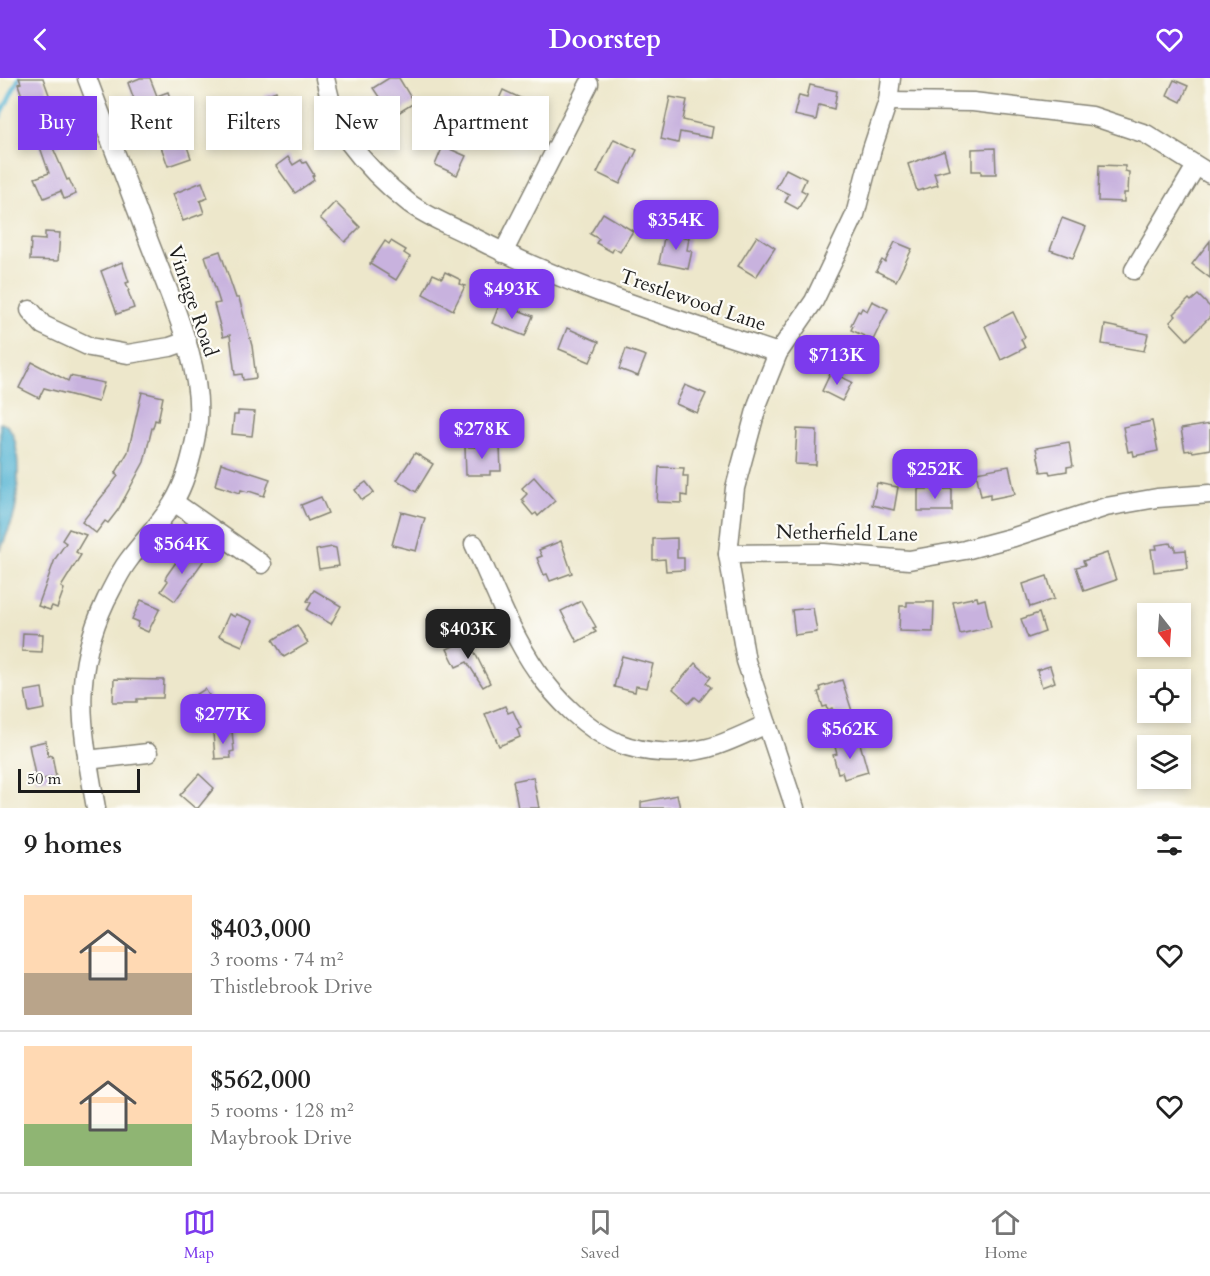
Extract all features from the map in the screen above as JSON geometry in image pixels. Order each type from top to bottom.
[{"type":"street","name":"Vintage Road","points":[[87,78],[187,341],[198,402],[197,428],[191,458],[174,502],[128,562],[94,626],[83,670],[82,714],[87,760],[96,808]]},
{"type":"street","name":"Trestlewood Lane","points":[[325,78],[331,107],[347,140],[373,171],[410,204],[503,253],[630,303],[778,353]]},
{"type":"street","points":[[795,808],[746,661],[728,554],[735,488],[758,404],[778,353],[814,302],[855,215],[872,149],[888,101],[891,78]]},
{"type":"street","points":[[503,253],[589,84]]},
{"type":"street","points":[[888,101],[973,102],[1092,116],[1146,134],[1203,170],[1134,270]]},
{"type":"street","points":[[30,310],[43,325],[90,347],[129,354],[170,347],[187,341]]},
{"type":"street","name":"Netherfield Lane","points":[[728,554],[824,553],[909,560],[965,550],[1014,537],[1106,507],[1157,498],[1210,494]]},
{"type":"street","points":[[174,502],[262,564]]},
{"type":"street","points":[[474,544],[537,671],[570,709],[618,742],[636,748],[672,753],[709,748],[767,724]]},
{"type":"street","points":[[87,760],[148,753]]},
{"type":"water","points":[[0,423],[8,426],[13,435],[18,461],[18,476],[15,511],[0,551]]},
{"type":"building","points":[[19,78],[43,78],[50,96],[22,96],[18,84],[21,83]]},
{"type":"building","points":[[140,78],[150,78],[157,96],[133,96],[128,83]]},
{"type":"building","points":[[389,78],[399,78],[412,100],[412,104],[400,112],[400,96],[378,96],[373,88]]},
{"type":"building","points":[[1174,80],[1188,86],[1181,102],[1167,95]]},
{"type":"building","points":[[810,85],[837,91],[834,109],[819,105],[816,120],[794,115],[799,95],[807,97]]},
{"type":"building","points":[[503,90],[516,96],[500,96]]},
{"type":"building","points":[[276,91],[278,96],[263,96]]},
{"type":"building","points":[[168,92],[169,96],[157,96]]},
{"type":"building","points":[[670,97],[687,100],[683,120],[713,127],[711,138],[680,132],[678,143],[661,139]]},
{"type":"building","points":[[614,139],[637,150],[620,184],[597,173]]},
{"type":"building","points":[[995,148],[996,174],[981,174],[981,171],[972,171],[972,149]]},
{"type":"building","points":[[41,150],[54,150],[76,194],[64,199],[61,191],[44,198],[35,178],[49,173]]},
{"type":"building","points":[[162,150],[188,150],[191,158],[168,166]]},
{"type":"building","points":[[441,150],[452,150],[466,156],[457,175],[435,165]]},
{"type":"building","points":[[944,151],[949,169],[934,173],[938,185],[917,191],[908,164]]},
{"type":"building","points":[[288,157],[293,165],[301,160],[303,163],[306,162],[314,175],[312,176],[314,180],[295,193],[276,166]]},
{"type":"building","points":[[1099,165],[1125,166],[1125,171],[1129,172],[1128,193],[1124,193],[1124,202],[1098,201]]},
{"type":"building","points":[[786,169],[806,179],[801,190],[807,193],[798,209],[785,202],[789,194],[776,188]]},
{"type":"building","points":[[202,182],[208,198],[200,201],[204,213],[183,221],[173,194]]},
{"type":"building","points":[[335,202],[360,227],[345,242],[320,218]]},
{"type":"building","points":[[603,213],[633,231],[620,252],[614,248],[612,252],[596,243],[599,239],[590,234]]},
{"type":"building","points":[[1062,218],[1086,227],[1073,258],[1050,250]]},
{"type":"building","points":[[45,232],[60,233],[58,261],[30,260],[31,239],[45,240]]},
{"type":"building","points":[[665,233],[689,238],[687,250],[692,251],[688,269],[659,263]]},
{"type":"building","points":[[757,236],[775,248],[756,277],[738,266]]},
{"type":"building","points":[[385,241],[389,244],[391,241],[406,250],[404,253],[410,257],[396,280],[370,264]]},
{"type":"building","points":[[1210,241],[1210,278],[1192,264]]},
{"type":"building","points":[[895,242],[912,249],[896,281],[876,271],[882,260],[885,262]]},
{"type":"building","points":[[220,251],[236,298],[239,298],[252,346],[256,378],[243,380],[242,374],[235,375],[230,335],[223,337],[214,304],[220,303],[205,256]]},
{"type":"building","points":[[122,262],[134,308],[117,314],[101,271]]},
{"type":"building","points":[[445,272],[461,280],[460,284],[465,286],[453,310],[423,294],[433,274],[442,278]]},
{"type":"building","points":[[1198,295],[1210,307],[1210,317],[1187,340],[1170,322],[1176,316],[1174,314],[1189,299],[1191,301]]},
{"type":"building","points":[[872,301],[888,309],[873,340],[851,330],[858,311],[860,312],[862,308],[867,311]]},
{"type":"building","points":[[500,303],[533,316],[525,336],[492,323]]},
{"type":"building","points":[[1013,312],[1025,337],[1021,339],[1025,348],[1001,360],[985,326]]},
{"type":"building","points":[[1105,325],[1148,334],[1144,351],[1102,344]]},
{"type":"building","points":[[567,328],[599,342],[590,362],[559,349]]},
{"type":"building","points":[[626,349],[646,356],[638,376],[619,369]]},
{"type":"building","points":[[32,362],[68,381],[70,376],[104,383],[98,402],[44,388],[39,398],[19,388]]},
{"type":"building","points":[[831,372],[852,382],[842,401],[822,391]]},
{"type":"building","points":[[685,385],[706,394],[697,413],[676,404]]},
{"type":"building","points":[[142,392],[163,397],[158,421],[155,420],[152,428],[144,462],[118,510],[96,533],[82,522],[118,476],[115,474],[128,452]]},
{"type":"building","points":[[238,411],[255,412],[252,436],[232,434],[234,415],[238,415]]},
{"type":"building","points":[[1152,421],[1158,451],[1134,456],[1133,451],[1128,452],[1123,427]]},
{"type":"building","points":[[1210,424],[1210,449],[1185,451],[1181,429]]},
{"type":"building","points":[[797,429],[817,430],[816,465],[795,464]]},
{"type":"building","points":[[1069,442],[1073,466],[1067,467],[1067,471],[1050,474],[1049,471],[1041,472],[1036,448]]},
{"type":"building","points":[[465,447],[500,447],[501,471],[490,471],[490,475],[466,475]]},
{"type":"building","points":[[415,453],[433,464],[416,492],[397,480]]},
{"type":"building","points":[[221,463],[270,479],[264,496],[241,490],[240,493],[215,485]]},
{"type":"building","points":[[1009,466],[1015,494],[990,499],[990,494],[981,496],[976,472]]},
{"type":"building","points":[[659,467],[684,468],[683,476],[688,476],[687,496],[682,495],[682,503],[657,502]]},
{"type":"building","points":[[534,477],[555,501],[538,516],[536,513],[533,515],[522,499],[527,494],[522,488]]},
{"type":"building","points":[[366,482],[374,492],[362,500],[355,490]]},
{"type":"building","points":[[877,483],[898,487],[894,510],[872,505]]},
{"type":"building","points":[[918,489],[952,489],[952,511],[918,511]]},
{"type":"building","points":[[321,497],[328,513],[308,521],[301,505]]},
{"type":"building","points":[[401,512],[425,518],[416,551],[392,545]]},
{"type":"building","points":[[69,529],[86,535],[76,552],[81,555],[61,587],[64,589],[57,608],[52,606],[50,610],[38,606],[55,559],[66,543],[62,540]]},
{"type":"building","points":[[677,538],[677,558],[684,558],[684,570],[666,571],[665,559],[653,560],[653,539]]},
{"type":"building","points":[[561,541],[572,573],[550,581],[547,574],[544,575],[537,558],[542,556],[539,550]]},
{"type":"building","points":[[1170,543],[1171,546],[1175,546],[1175,551],[1186,550],[1188,568],[1154,572],[1151,549],[1157,549],[1156,545]]},
{"type":"building","points":[[336,548],[339,566],[319,569],[316,550]]},
{"type":"building","points":[[190,550],[204,560],[175,601],[161,591],[168,581],[165,579],[167,575],[179,558],[182,561]]},
{"type":"building","points":[[1107,553],[1116,580],[1084,591],[1076,567],[1085,565],[1083,561]]},
{"type":"building","points":[[1047,576],[1054,599],[1030,607],[1023,584]]},
{"type":"building","points":[[314,590],[341,606],[331,624],[307,610],[311,603],[307,601]]},
{"type":"building","points":[[977,597],[978,601],[985,599],[991,627],[960,634],[953,602]]},
{"type":"building","points":[[141,600],[160,608],[148,632],[137,627],[139,622],[132,619]]},
{"type":"building","points":[[581,601],[596,627],[593,628],[596,632],[577,642],[561,611]]},
{"type":"building","points":[[907,602],[934,602],[933,632],[899,631],[900,606],[907,606]]},
{"type":"building","points":[[813,608],[817,632],[795,635],[792,610]]},
{"type":"building","points":[[1039,613],[1045,632],[1028,638],[1021,619]]},
{"type":"building","points":[[229,614],[235,617],[236,614],[253,621],[242,646],[219,636]]},
{"type":"building","points":[[297,625],[308,643],[284,657],[273,640]]},
{"type":"building","points":[[23,633],[43,634],[42,652],[22,651]]},
{"type":"building","points":[[468,639],[490,683],[483,687],[467,662],[456,667],[447,649]]},
{"type":"building","points":[[622,656],[653,664],[647,688],[636,686],[635,692],[614,687]]},
{"type":"building","points":[[695,663],[711,677],[706,683],[711,687],[700,701],[695,697],[689,703],[673,689]]},
{"type":"building","points":[[1050,666],[1055,682],[1042,687],[1037,670]]},
{"type":"building","points":[[114,679],[164,680],[163,698],[137,699],[137,702],[113,702]]},
{"type":"building","points":[[842,680],[852,711],[836,716],[833,708],[828,710],[827,706],[823,707],[818,692],[821,691],[820,687]]},
{"type":"building","points":[[42,688],[45,709],[29,712],[25,691]]},
{"type":"building","points":[[205,689],[219,711],[200,723],[186,701]]},
{"type":"building","points":[[505,706],[508,713],[513,711],[521,728],[517,729],[520,737],[499,746],[485,714]]},
{"type":"building","points":[[232,731],[234,751],[230,752],[231,758],[215,759],[213,733]]},
{"type":"building","points":[[859,740],[868,772],[844,779],[842,772],[838,773],[833,755],[837,754],[835,747]]},
{"type":"building","points":[[46,741],[48,756],[52,755],[56,777],[36,780],[29,745]]},
{"type":"building","points":[[199,774],[214,788],[198,808],[195,808],[180,795]]},
{"type":"building","points":[[533,777],[539,808],[518,808],[513,781]]},
{"type":"building","points":[[677,795],[680,808],[641,808],[641,802]]},
{"type":"waterway","points":[[0,117],[19,78]]}]
